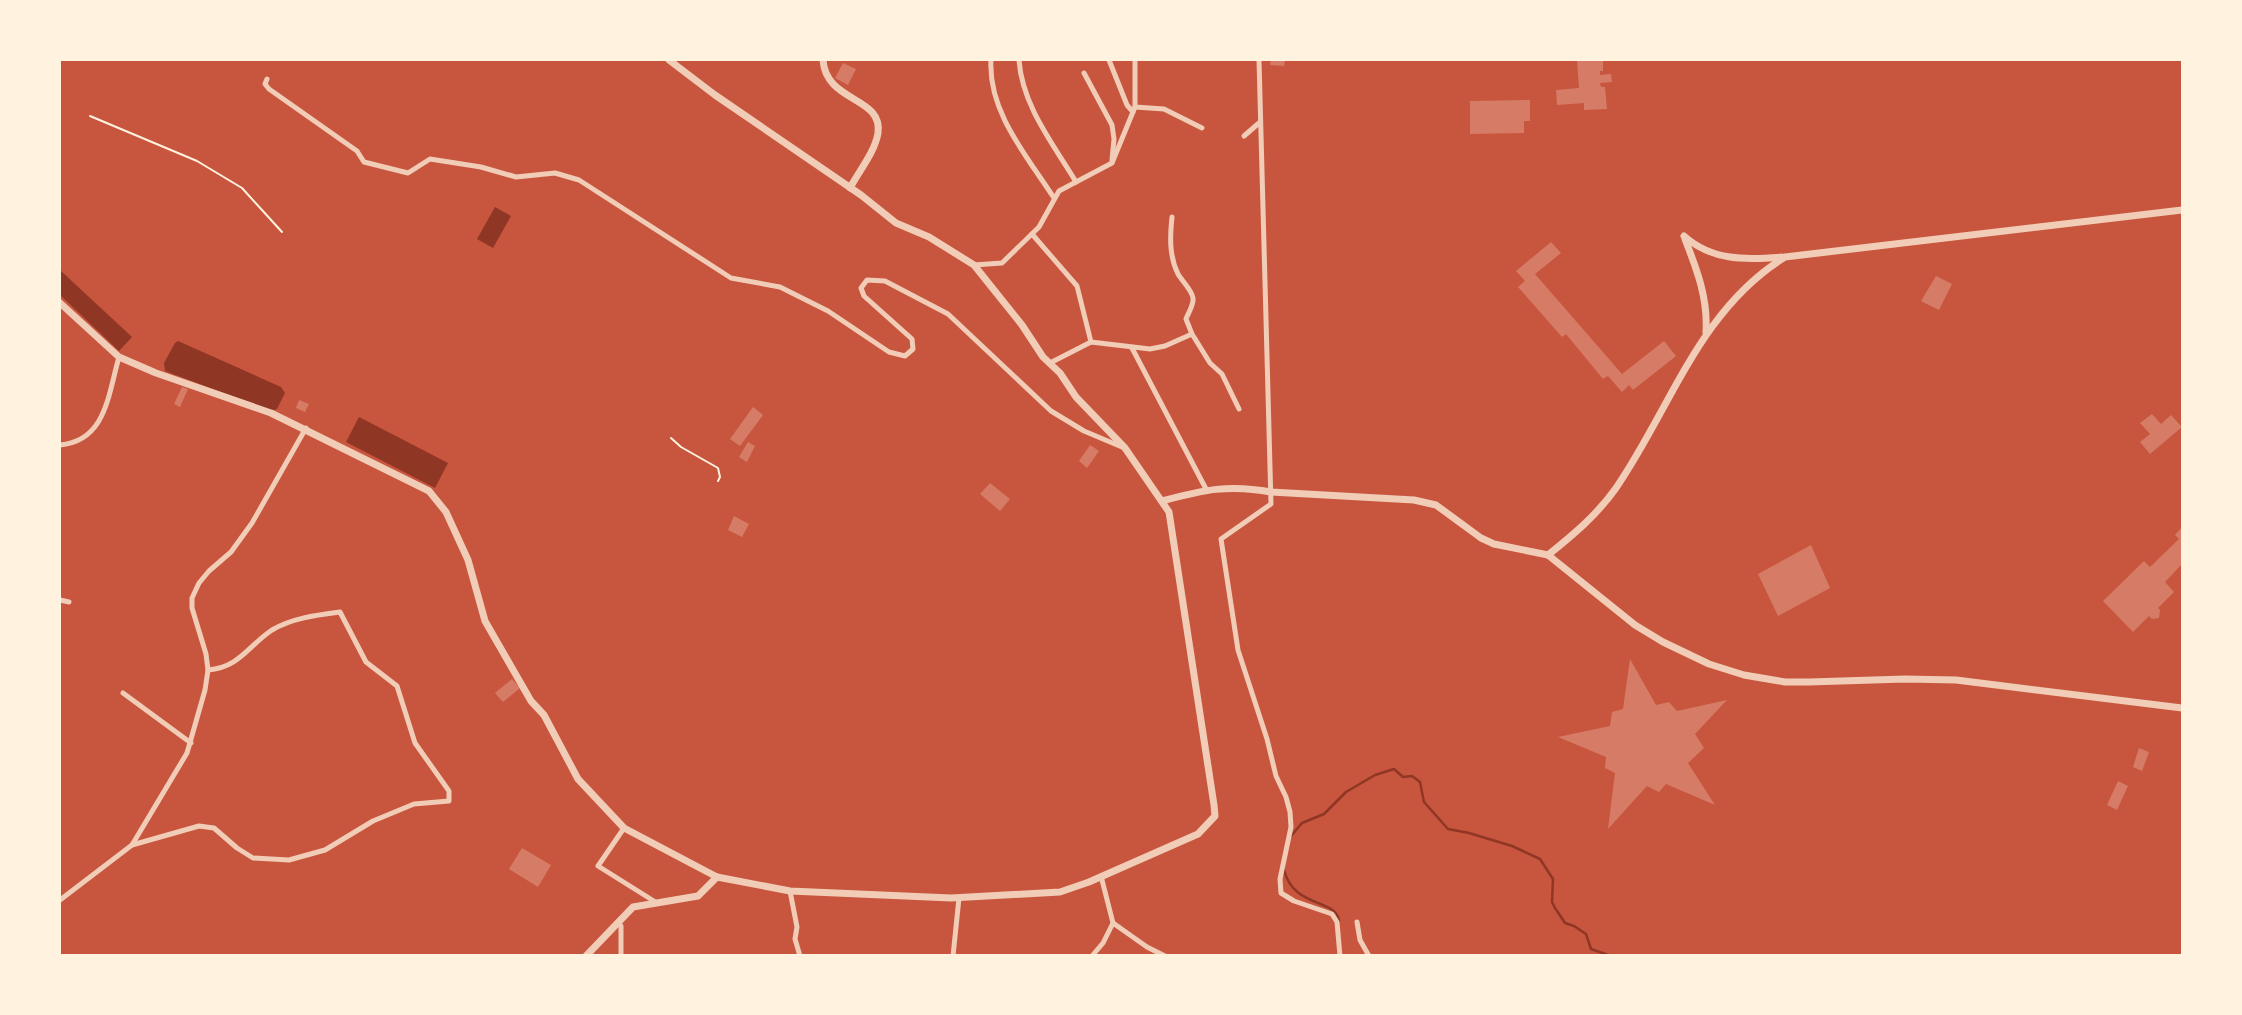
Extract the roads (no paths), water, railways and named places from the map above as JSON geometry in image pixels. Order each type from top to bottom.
[{"type":"street","points":[[60,303],[119,357],[306,428],[429,491],[446,512],[468,560],[485,621],[531,701],[544,715],[578,779],[624,828],[717,877],[790,891],[959,898],[1060,892],[1198,834],[1214,816],[1170,512],[1125,448],[1076,397],[974,265],[929,237],[897,223],[669,60]]},
{"type":"street","points":[[823,60],[830,82],[872,110],[878,121],[878,134],[873,146],[850,188]]},
{"type":"street","points":[[990,60],[993,89],[1008,127],[1054,198]]},
{"type":"street","points":[[1019,60],[1020,74],[1032,109],[1076,182]]},
{"type":"street","points":[[1110,60],[1127,105],[1134,109],[1164,109],[1202,128]]},
{"type":"street","points":[[974,265],[1002,263],[1039,227],[1059,191],[1112,163],[1134,109],[1135,60]]},
{"type":"street","points":[[1259,60],[1271,504],[1221,540],[1238,650],[1276,776],[1290,812],[1291,827],[1280,879],[1281,893],[1294,901],[1332,914],[1337,922],[1340,956]]},
{"type":"street","points":[[1084,73],[1112,125],[1112,163]]},
{"type":"street","points":[[267,79],[265,84],[268,89],[357,151],[365,162],[408,173],[430,159],[444,160],[516,177],[555,173],[579,180],[731,278],[780,287],[828,311],[889,352],[905,356],[913,349],[912,339],[864,296],[861,288],[867,280],[885,281],[948,314],[1051,411],[1084,431],[1125,448]]},
{"type":"street","points":[[1244,136],[1259,123]]},
{"type":"street","points":[[1706,333],[1707,316],[1702,284],[1684,236],[1696,247],[1724,257],[1754,260],[2182,210]]},
{"type":"street","points":[[1172,217],[1170,237],[1173,258],[1180,278],[1193,295],[1193,303],[1186,319],[1192,334],[1210,363],[1222,374],[1240,409]]},
{"type":"street","points":[[1032,234],[1077,286],[1091,342]]},
{"type":"street","points":[[1548,555],[1583,527],[1616,488],[1706,333],[1749,283],[1786,257]]},
{"type":"street","points":[[1049,363],[1091,342],[1150,349],[1165,346],[1192,334]]},
{"type":"street","points":[[1132,348],[1206,489]]},
{"type":"street","points":[[60,445],[72,444],[85,438],[98,425],[119,357]]},
{"type":"street","points":[[60,900],[132,845],[174,776],[191,743],[208,670],[192,608],[192,598],[199,583],[231,552],[252,523],[306,428]]},
{"type":"street","points":[[1162,501],[1206,489],[1247,487],[1271,492],[1425,502],[1450,513],[1481,538],[1494,544],[1548,555],[1635,625],[1663,642],[1709,664],[1764,680],[1956,680],[2182,708]]},
{"type":"street","points":[[60,600],[69,602]]},
{"type":"street","points":[[132,845],[200,826],[214,828],[253,858],[289,860],[325,850],[373,821],[414,804],[449,801],[449,791],[415,743],[397,686],[366,662],[340,612],[309,615],[272,630],[245,656],[221,669],[208,670]]},
{"type":"street","points":[[122,693],[191,743]]},
{"type":"street","points":[[624,828],[598,866],[657,903]]},
{"type":"street","points":[[1101,876],[1114,923],[1164,956]]},
{"type":"street","points":[[586,956],[633,907],[698,896],[717,877]]},
{"type":"street","points":[[790,891],[797,927],[795,939],[800,956]]},
{"type":"street","points":[[953,956],[959,898]]},
{"type":"street","points":[[618,922],[621,926],[621,956]]},
{"type":"street","points":[[1357,922],[1360,940],[1369,956]]},
{"type":"street","points":[[1092,956],[1114,923]]},
{"type":"waterway","points":[[1291,836],[1302,823],[1324,814],[1346,792],[1375,775],[1394,769],[1403,777],[1412,776],[1420,782],[1424,802],[1448,829],[1512,846],[1540,859],[1553,879],[1552,902],[1565,923],[1586,934],[1591,949],[1611,956]]},
{"type":"waterway","points":[[1284,870],[1296,891],[1331,909],[1339,921]]}]
